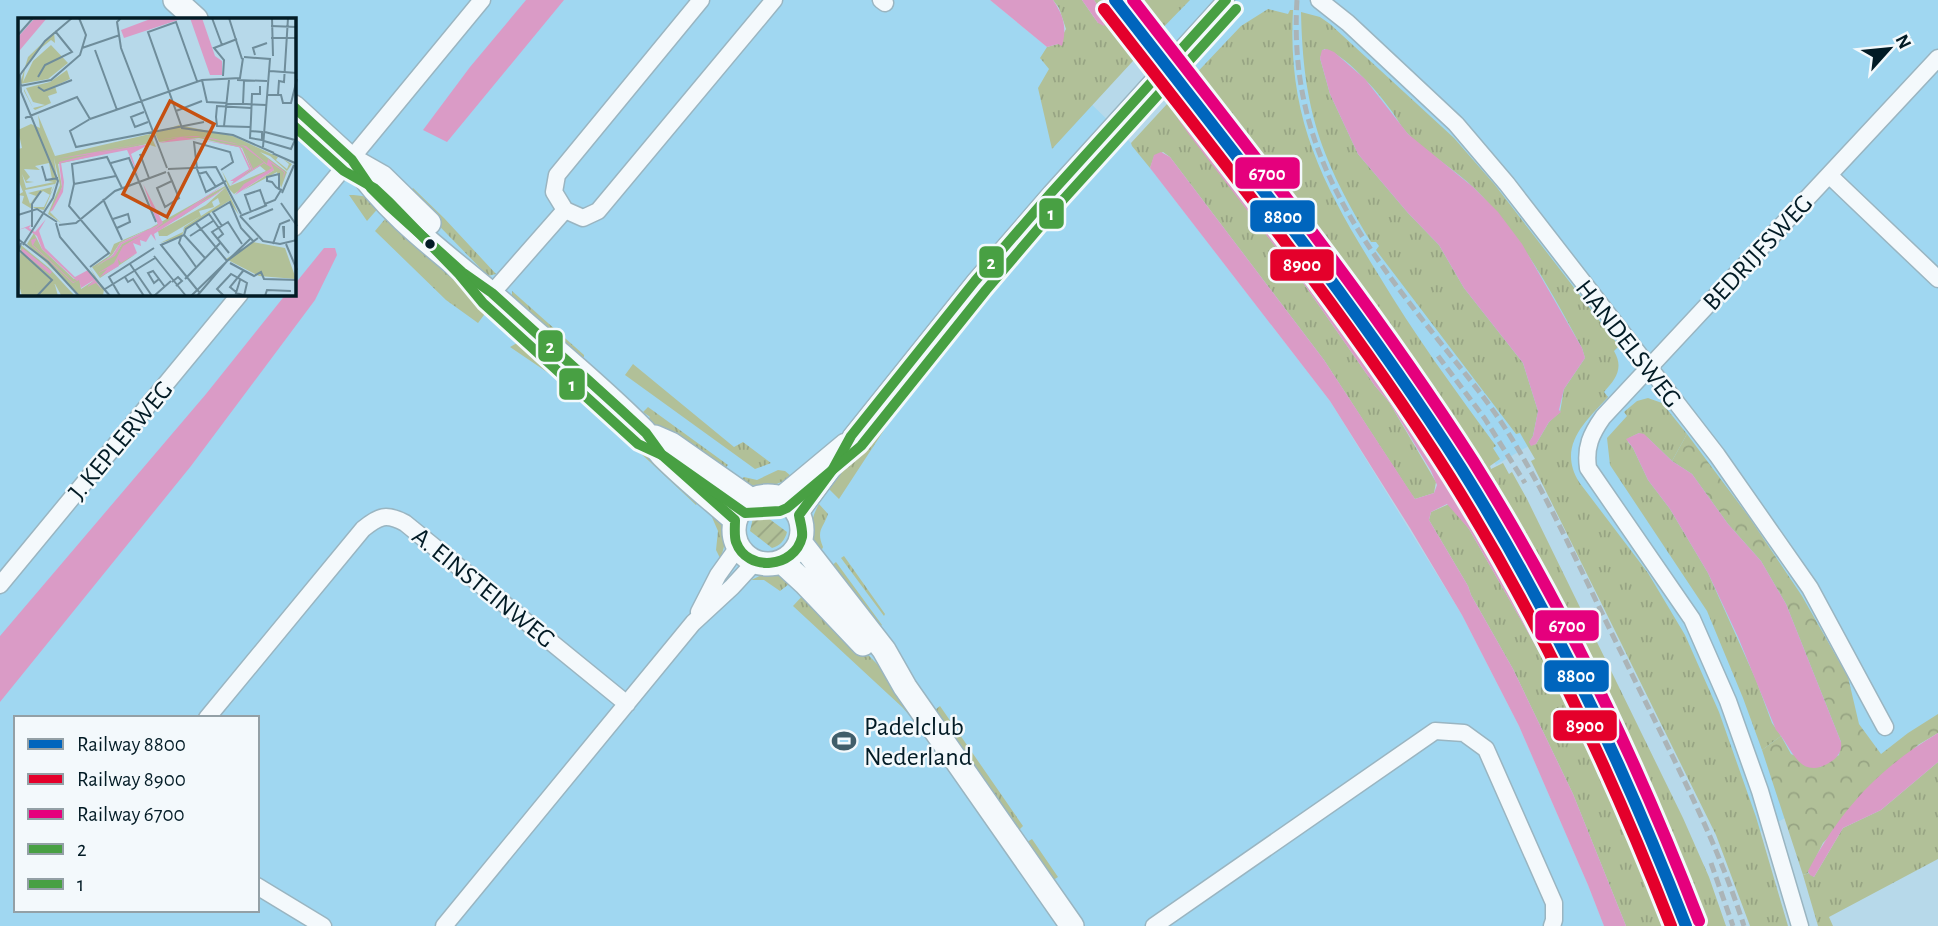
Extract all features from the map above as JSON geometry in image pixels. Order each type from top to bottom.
[{"type":"street","points":[[175,0],[195,18]]},
{"type":"street","points":[[296,227],[482,0]]},
{"type":"street","points":[[701,0],[557,175],[554,192],[565,210],[583,218],[598,211],[774,0]]},
{"type":"street","points":[[799,515],[833,469],[851,436],[975,281],[1226,0]]},
{"type":"street","name":"HANDELSWEG","points":[[1319,0],[1357,32],[1472,142],[1507,184],[1717,455],[1810,588],[1885,727]]},
{"type":"street","name":"BEDRIJFSWEG","points":[[1800,926],[1760,791],[1728,701],[1692,619],[1588,468],[1586,453],[1591,434],[1603,417],[1938,58]]},
{"type":"street","points":[[296,109],[352,159],[382,177],[400,193],[492,293],[646,433],[662,455],[735,520]]},
{"type":"street","points":[[1829,175],[1938,279]]},
{"type":"street","points":[[492,293],[565,210]]},
{"type":"street","name":"J. KEPLERWEG","points":[[0,585],[238,296]]},
{"type":"street","points":[[646,433],[671,444],[751,500]]},
{"type":"street","points":[[778,497],[851,436]]},
{"type":"street","points":[[764,496],[778,497],[790,504],[799,515],[802,528],[800,542],[793,554],[782,562],[768,564],[746,554],[734,534],[735,520],[741,509],[751,500],[764,496]]},
{"type":"street","name":"A. EINSTEINWEG","points":[[209,716],[363,529],[383,517],[393,517],[405,523],[627,704]]},
{"type":"street","points":[[800,542],[884,650],[905,687],[1072,926]]},
{"type":"street","points":[[444,926],[693,624],[718,575],[746,554]]},
{"type":"street","points":[[782,562],[806,583],[905,687]]},
{"type":"street","points":[[1154,926],[1435,731],[1464,733],[1486,749],[1554,903],[1552,926]]},
{"type":"street","points":[[259,888],[323,926]]},
{"type":"shaded area","points":[[0,0],[990,0],[1047,47],[1074,87],[1131,143],[1330,401],[1462,615],[1519,726],[1604,926],[0,926]]},
{"type":"shaded area","points":[[526,0],[564,0],[447,142],[423,130],[470,67]]},
{"type":"shaded area","points":[[990,0],[1053,0],[1064,22],[1062,46],[1058,44],[1047,47]]},
{"type":"shaded area","points":[[1082,0],[1094,0],[1107,19],[1104,26],[1098,23]]},
{"type":"shaded area","points":[[1145,0],[1938,0],[1938,732],[1737,845],[1539,440],[1496,465],[1301,180],[1190,81],[1153,26]]},
{"type":"shaded area","points":[[1327,49],[1365,79],[1408,134],[1473,187],[1498,212],[1522,244],[1582,348],[1585,358],[1564,389],[1559,410],[1561,412],[1549,422],[1536,444],[1531,446],[1529,442],[1533,436],[1538,411],[1523,363],[1464,288],[1439,245],[1358,154],[1330,94],[1320,58],[1322,50]]},
{"type":"shaded area","points":[[1182,115],[1354,337],[1436,458],[1446,480],[1454,487],[1504,570],[1567,690],[1616,794],[1671,926],[1662,926],[1592,757],[1537,648],[1469,529],[1447,504],[1431,512],[1429,520],[1513,669],[1573,794],[1626,926],[1604,926],[1519,726],[1462,615],[1330,401],[1150,168],[1154,155],[1161,152],[1170,157],[1324,360],[1415,499],[1434,493],[1437,485],[1431,471],[1389,402],[1304,284],[1178,119]]},
{"type":"shaded area","points":[[324,248],[335,248],[337,255],[315,300],[191,466],[0,702],[0,636],[206,394],[284,296],[296,296],[296,283]]},
{"type":"shaded area","points":[[1639,433],[1644,434],[1672,461],[1692,474],[1728,524],[1761,561],[1786,604],[1841,742],[1840,753],[1832,761],[1821,767],[1804,766],[1776,730],[1708,573],[1670,509],[1648,480],[1626,439]]},
{"type":"shaded area","points":[[1938,733],[1938,762],[1881,810],[1843,828],[1814,877],[1810,875],[1808,871],[1820,849],[1863,792],[1897,761]]},
{"type":"green space","points":[[1053,0],[1082,0],[1098,23],[1107,19],[1094,0],[1108,0],[1144,49],[1052,149],[1038,88],[1049,69],[1040,58],[1047,47],[1058,44],[1066,29],[1059,8]]},
{"type":"green space","points":[[1123,0],[1190,0],[1152,39]]},
{"type":"green space","points":[[1268,9],[1288,14],[1293,10],[1296,85],[1303,118],[1325,180],[1358,242],[1406,318],[1496,446],[1493,448],[1500,459],[1490,466],[1491,469],[1503,463],[1509,474],[1512,472],[1527,499],[1683,818],[1709,877],[1726,926],[1693,926],[1594,701],[1538,592],[1477,485],[1479,484],[1493,503],[1498,500],[1485,471],[1466,445],[1459,448],[1470,470],[1468,471],[1367,320],[1187,83],[1241,26]]},
{"type":"green space","points":[[1301,12],[1320,17],[1330,24],[1454,138],[1495,185],[1619,346],[1614,351],[1618,363],[1617,373],[1604,392],[1608,397],[1583,425],[1572,446],[1573,469],[1579,482],[1648,573],[1685,635],[1719,712],[1756,817],[1788,926],[1750,926],[1716,835],[1531,461],[1535,459],[1520,433],[1516,434],[1376,250],[1379,246],[1376,242],[1371,242],[1339,185],[1318,133],[1306,78]],"holes":[[[1324,49],[1341,57],[1369,84],[1409,135],[1467,182],[1492,207],[1534,264],[1582,348],[1585,358],[1564,389],[1560,412],[1549,422],[1536,444],[1531,445],[1530,441],[1538,411],[1523,363],[1464,288],[1439,245],[1358,154],[1330,94],[1320,58]]]},
{"type":"green space","points":[[1167,77],[1171,81],[1125,131],[1125,123]]},
{"type":"green space","points":[[1179,91],[1332,292],[1419,413],[1469,494],[1539,615],[1591,719],[1638,820],[1680,926],[1671,926],[1616,794],[1567,690],[1504,570],[1404,408],[1323,296],[1190,123],[1179,120],[1304,284],[1389,402],[1436,482],[1434,493],[1415,499],[1324,360],[1170,157],[1163,152],[1154,157],[1150,168],[1132,146],[1131,143]]},
{"type":"green space","points":[[296,124],[318,144],[324,161],[296,130]]},
{"type":"green space","points":[[1102,148],[1109,149],[1024,248],[1023,241]]},
{"type":"green space","points":[[413,188],[496,274],[488,276],[408,194]]},
{"type":"green space","points":[[349,195],[366,197],[381,205],[367,221]]},
{"type":"green space","points":[[385,219],[430,259],[435,254],[485,302],[484,315],[478,323],[446,300],[375,231]]},
{"type":"green space","points":[[989,290],[921,372],[897,410],[893,399],[981,291]]},
{"type":"green space","points":[[512,291],[584,357],[579,357],[512,298]]},
{"type":"green space","points":[[522,340],[533,343],[702,497],[696,505],[572,389],[510,347]]},
{"type":"green space","points":[[633,364],[734,447],[743,442],[771,463],[755,469],[625,375]]},
{"type":"green space","points":[[1648,398],[1662,403],[1687,434],[1672,461],[1639,433],[1629,438],[1628,442],[1648,480],[1670,509],[1708,573],[1756,680],[1772,723],[1781,736],[1762,750],[1707,611],[1610,465],[1607,438],[1627,416],[1624,412],[1637,401]]},
{"type":"green space","points":[[648,407],[728,465],[722,471],[647,420],[650,417],[643,412]]},
{"type":"green space","points":[[884,422],[888,424],[839,499],[828,488],[874,427]]},
{"type":"green space","points":[[1687,434],[1749,517],[1802,596],[1848,677],[1859,724],[1881,754],[1938,714],[1938,733],[1918,745],[1823,843],[1808,873],[1803,875],[1762,750],[1781,736],[1791,754],[1820,767],[1839,755],[1841,742],[1786,604],[1761,561],[1728,524],[1692,474],[1672,461]]},
{"type":"green space","points":[[778,470],[791,476],[779,483],[765,486],[739,480],[744,477],[757,480]]},
{"type":"green space","points":[[819,504],[828,514],[820,533],[823,547],[820,554],[812,529],[813,517]]},
{"type":"green space","points":[[1449,504],[1469,529],[1537,648],[1592,757],[1662,926],[1626,926],[1573,794],[1513,669],[1429,520],[1431,512]]},
{"type":"green space","points":[[713,511],[721,522],[724,534],[720,558],[716,550],[718,531],[711,515]]},
{"type":"green space","points":[[760,512],[787,532],[782,542],[775,547],[772,548],[750,531],[753,518]]},
{"type":"green space","points":[[844,556],[885,614],[884,616],[841,558]]},
{"type":"green space","points":[[836,562],[882,625],[877,629],[829,568]]},
{"type":"green space","points":[[773,573],[793,581],[780,591],[764,580],[751,580],[764,574]]},
{"type":"green space","points":[[806,592],[880,667],[919,726],[793,606]]},
{"type":"green space","points":[[940,706],[1023,826],[1019,830],[935,710]]},
{"type":"green space","points":[[1938,762],[1938,859],[1829,917],[1833,926],[1818,926],[1803,875],[1809,873],[1814,877],[1843,828],[1881,810]]},
{"type":"green space","points":[[1032,839],[1058,877],[1052,881],[1027,842]]},
{"type":"railway","points":[[1297,0],[1297,53],[1304,101],[1317,145],[1334,187],[1383,267],[1488,403],[1542,492],[1688,789],[1732,891],[1744,926]]},
{"type":"railway","points":[[1438,356],[1485,419],[1525,483]]},
{"type":"railway","points":[[1711,863],[1733,926]]},
{"type":"rail line","name":"8800","points":[[1115,0],[1337,288],[1461,468],[1526,578],[1556,635],[1612,749],[1686,926]]},
{"type":"rail line","name":"6700","points":[[1133,0],[1351,284],[1473,461],[1538,572],[1597,685],[1650,802],[1699,921]]},
{"type":"rail line","name":"8900","points":[[1104,9],[1326,297],[1450,477],[1514,585],[1571,696],[1623,810],[1671,926]]},
{"type":"transit line","name":"2","points":[[296,109],[352,160],[371,188],[389,206],[462,272],[492,293],[620,409],[646,433],[662,455],[735,520],[735,540],[742,552],[750,559],[770,563],[790,555],[798,547],[802,537],[799,515],[833,469],[851,436],[975,281],[1226,0]]},
{"type":"transit line","name":"1","points":[[296,128],[344,171],[374,188],[459,274],[483,303],[638,444],[664,456],[745,513],[780,511],[861,446],[986,290],[1061,202],[1236,9]]},
{"type":"place","name":"Padelclub Nederland","points":[[844,741]]}]
